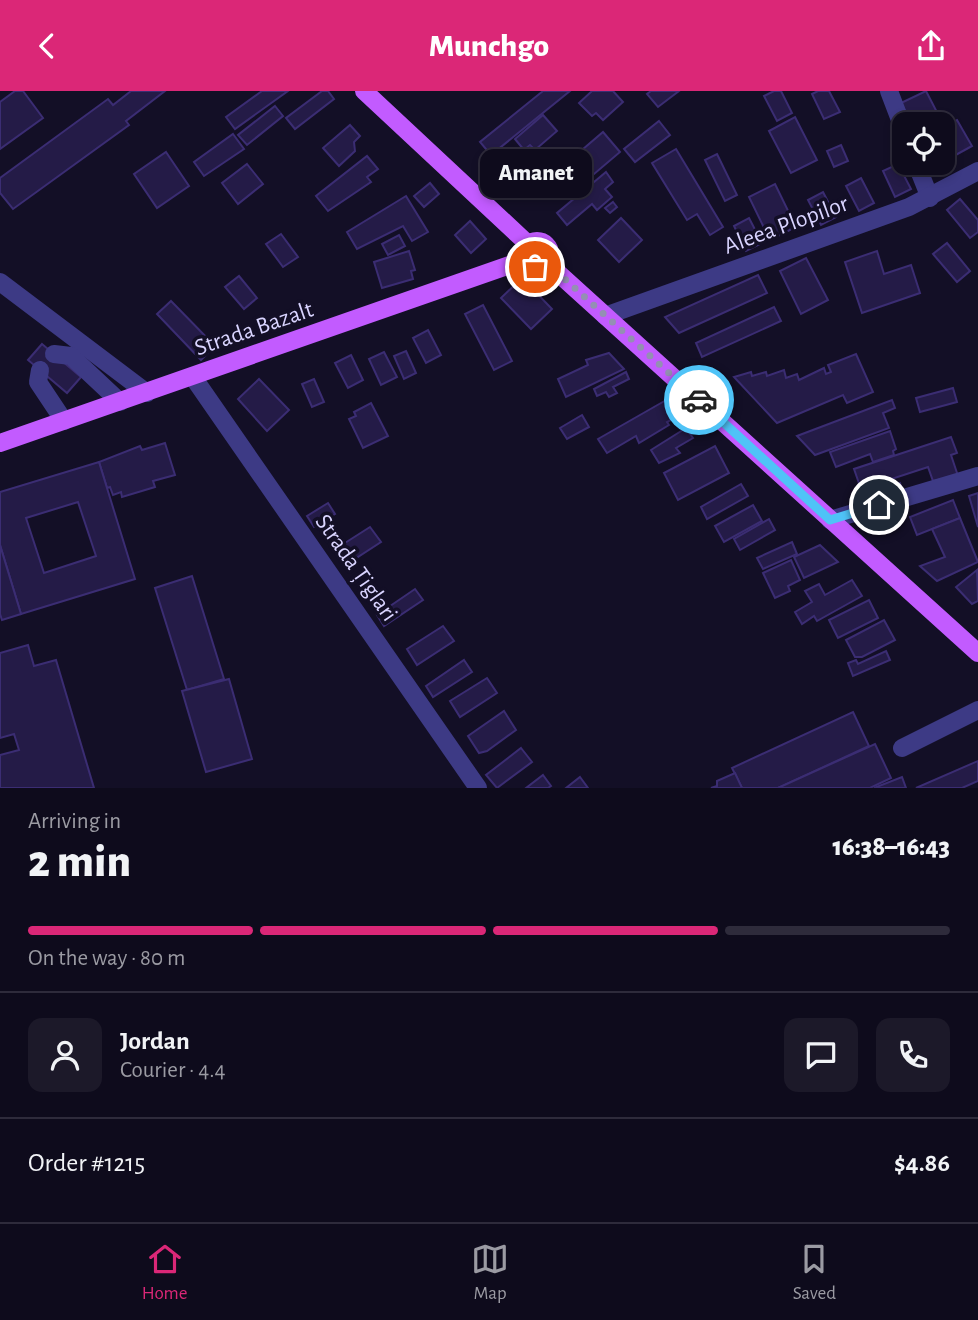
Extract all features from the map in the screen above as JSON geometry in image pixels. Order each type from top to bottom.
[{"type":"main road","points":[[364,91],[526,252],[541,241],[548,246],[550,255],[547,263],[978,653]]},
{"type":"main road","name":"Strada Bazalt","points":[[0,443],[147,393],[526,252]]},
{"type":"street","points":[[889,91],[897,112]]},
{"type":"street","name":"Aleea Plopilor","points":[[606,316],[930,198],[978,171]]},
{"type":"street","points":[[921,175],[930,198]]},
{"type":"street","points":[[0,282],[147,393]]},
{"type":"street","points":[[54,354],[71,356],[120,402]]},
{"type":"street","points":[[40,370],[38,381],[64,421]]},
{"type":"street","name":"Strada Țiglari","points":[[193,376],[478,788]]},
{"type":"street","points":[[830,520],[978,476]]},
{"type":"street","points":[[902,748],[978,710]]},
{"type":"building","points":[[15,91],[23,91],[43,118],[0,149],[0,102]]},
{"type":"building","points":[[131,91],[165,91],[126,121],[129,125],[13,209],[0,193],[0,178],[108,99],[113,105]]},
{"type":"building","points":[[262,91],[288,91],[235,129],[226,117]]},
{"type":"building","points":[[322,91],[328,91],[334,99],[295,129],[286,118]]},
{"type":"building","points":[[543,91],[570,91],[491,155],[480,142]]},
{"type":"building","points":[[592,91],[613,91],[623,102],[603,120],[596,113],[592,116],[579,103]]},
{"type":"building","points":[[651,91],[679,91],[658,107],[647,94]]},
{"type":"building","points":[[781,91],[792,113],[777,121],[764,96]]},
{"type":"building","points":[[829,91],[840,112],[824,119],[812,94]]},
{"type":"building","points":[[926,91],[937,112],[906,112],[901,103]]},
{"type":"building","points":[[275,106],[283,116],[247,145],[238,135]]},
{"type":"building","points":[[543,115],[557,131],[535,150],[530,145],[524,150],[515,139]]},
{"type":"building","points":[[795,117],[817,160],[791,173],[769,131]]},
{"type":"building","points":[[957,120],[972,146],[955,155]]},
{"type":"building","points":[[659,121],[670,135],[635,162],[624,149]]},
{"type":"building","points":[[350,125],[360,136],[354,142],[355,151],[339,166],[323,148]]},
{"type":"building","points":[[603,132],[620,152],[587,180],[581,174],[566,186],[555,173]]},
{"type":"building","points":[[233,134],[244,149],[204,176],[194,162]]},
{"type":"building","points":[[841,145],[848,161],[834,167],[827,151]]},
{"type":"building","points":[[676,149],[723,227],[710,235],[697,214],[687,220],[652,163]]},
{"type":"building","points":[[166,152],[189,186],[157,208],[134,174]]},
{"type":"building","points":[[717,154],[737,195],[725,201],[705,160]]},
{"type":"building","points":[[367,156],[378,169],[367,177],[371,182],[328,211],[316,196]]},
{"type":"building","points":[[540,160],[551,174],[529,192],[518,179]]},
{"type":"building","points":[[247,164],[263,184],[238,204],[222,183]]},
{"type":"building","points":[[892,167],[892,175],[904,175],[911,189],[895,197],[883,171]]},
{"type":"building","points":[[606,172],[613,182],[605,189],[612,197],[597,210],[592,204],[567,225],[557,213]]},
{"type":"building","points":[[861,178],[874,203],[859,211],[846,186]]},
{"type":"building","points":[[430,183],[439,194],[424,207],[414,196]]},
{"type":"building","points":[[775,184],[796,227],[770,240],[749,197]]},
{"type":"building","points":[[823,192],[836,217],[821,225],[808,200]]},
{"type":"building","points":[[406,196],[428,232],[412,241],[403,226],[357,249],[347,232]]},
{"type":"building","points":[[960,199],[978,220],[978,232],[970,238],[947,210]]},
{"type":"building","points":[[613,202],[617,207],[610,213],[605,208]]},
{"type":"building","points":[[621,218],[642,240],[619,262],[598,240]]},
{"type":"building","points":[[749,218],[762,243],[746,251],[734,226]]},
{"type":"building","points":[[470,221],[486,239],[471,253],[455,235]]},
{"type":"building","points":[[281,234],[298,257],[283,267],[266,244]]},
{"type":"building","points":[[399,235],[405,246],[388,255],[382,244]]},
{"type":"building","points":[[947,243],[970,271],[957,282],[933,254]]},
{"type":"building","points":[[409,251],[415,270],[411,271],[413,279],[382,288],[374,262]]},
{"type":"building","points":[[877,251],[884,274],[911,265],[920,293],[862,313],[845,262]]},
{"type":"building","points":[[806,258],[828,300],[801,314],[780,271]]},
{"type":"building","points":[[758,275],[767,293],[679,333],[665,317]]},
{"type":"building","points":[[239,276],[257,298],[244,309],[225,287]]},
{"type":"building","points":[[522,278],[552,309],[531,329],[501,298]]},
{"type":"building","points":[[171,301],[215,346],[201,360],[157,314]]},
{"type":"building","points":[[483,305],[512,361],[494,370],[465,314]]},
{"type":"building","points":[[774,307],[781,321],[702,357],[696,343]]},
{"type":"building","points":[[428,330],[441,355],[426,363],[413,338]]},
{"type":"building","points":[[42,344],[81,377],[67,393],[28,360]]},
{"type":"building","points":[[406,351],[416,373],[404,379],[394,356]]},
{"type":"building","points":[[384,352],[397,377],[381,385],[369,359]]},
{"type":"building","points":[[609,353],[624,369],[566,397],[558,379],[588,365],[586,360]]},
{"type":"building","points":[[856,354],[873,392],[847,403],[843,395],[777,423],[734,377],[751,372],[752,376],[766,372],[767,376],[784,370],[786,378],[797,374],[799,380],[824,368],[826,374],[831,372],[828,365]]},
{"type":"building","points":[[351,355],[363,380],[348,388],[335,363]]},
{"type":"building","points":[[626,372],[629,379],[613,387],[617,393],[609,397],[606,392],[597,396],[594,389]]},
{"type":"building","points":[[259,379],[289,410],[267,431],[238,399]]},
{"type":"building","points":[[314,379],[324,402],[312,407],[302,384]]},
{"type":"building","points":[[953,388],[957,402],[920,412],[916,398]]},
{"type":"building","points":[[668,399],[678,416],[667,422],[669,425],[639,443],[636,436],[607,453],[598,439]]},
{"type":"building","points":[[892,400],[895,408],[883,413],[889,428],[815,455],[797,436]]},
{"type":"building","points":[[371,403],[388,436],[363,448],[349,419],[356,416],[354,412]]},
{"type":"building","points":[[582,415],[589,427],[567,439],[560,428]]},
{"type":"building","points":[[686,428],[693,438],[676,448],[680,453],[659,463],[651,450]]},
{"type":"building","points":[[890,431],[896,449],[893,451],[894,455],[873,462],[870,454],[836,467],[830,452]]},
{"type":"building","points":[[951,437],[957,453],[951,455],[958,476],[933,481],[928,467],[861,489],[854,469]]},
{"type":"building","points":[[165,443],[175,475],[153,481],[155,487],[122,497],[121,492],[113,495],[110,487],[107,488],[99,462],[140,446],[142,450]]},
{"type":"building","points":[[715,446],[729,473],[678,500],[664,473]]},
{"type":"building","points":[[99,462],[135,579],[21,614],[0,545],[0,492]],"holes":[[[78,502],[96,556],[44,573],[26,518]]]},
{"type":"building","points":[[900,483],[903,492],[886,497],[883,489]]},
{"type":"building","points":[[741,484],[748,496],[707,519],[701,507]]},
{"type":"building","points":[[978,493],[978,527],[969,496]]},
{"type":"building","points":[[953,500],[960,518],[917,535],[910,517]]},
{"type":"building","points":[[328,503],[335,514],[314,527],[307,516]]},
{"type":"building","points":[[753,505],[762,521],[724,542],[715,526]]},
{"type":"building","points":[[960,518],[978,562],[937,581],[920,566],[945,557],[932,529]]},
{"type":"building","points":[[769,519],[775,530],[740,550],[734,539]]},
{"type":"building","points":[[370,527],[381,542],[344,566],[334,550]]},
{"type":"building","points":[[792,542],[797,554],[763,569],[757,558]]},
{"type":"building","points":[[0,545],[21,614],[2,620],[0,614]]},
{"type":"building","points":[[820,545],[838,562],[804,578],[794,557]]},
{"type":"building","points":[[791,560],[800,580],[788,586],[790,591],[775,598],[763,573]]},
{"type":"building","points":[[977,570],[978,601],[972,604],[956,587]]},
{"type":"building","points":[[192,576],[224,679],[187,690],[155,588]]},
{"type":"building","points":[[852,580],[862,596],[817,621],[814,616],[802,624],[795,612],[812,602],[805,591],[819,584],[825,595]]},
{"type":"building","points":[[415,589],[423,600],[384,626],[377,615]]},
{"type":"building","points":[[869,600],[878,618],[838,638],[829,620]]},
{"type":"building","points":[[884,620],[895,640],[862,657],[855,657],[846,640]]},
{"type":"building","points":[[443,626],[454,641],[417,665],[407,649]]},
{"type":"building","points":[[28,645],[34,666],[56,660],[94,788],[0,788],[0,755],[19,750],[14,734],[0,738],[0,653]]},
{"type":"building","points":[[886,651],[890,660],[853,676],[848,663],[856,660],[858,664]]},
{"type":"building","points":[[464,660],[472,672],[433,697],[426,686]]},
{"type":"building","points":[[487,678],[497,693],[460,717],[450,701]]},
{"type":"building","points":[[229,679],[252,759],[206,772],[182,691]]},
{"type":"building","points":[[504,711],[516,730],[487,751],[479,753],[468,736]]},
{"type":"building","points":[[853,712],[869,746],[778,788],[742,788],[732,768]]},
{"type":"building","points":[[875,744],[891,778],[870,788],[778,788]]},
{"type":"building","points":[[521,748],[532,762],[497,788],[486,775]]},
{"type":"building","points":[[978,761],[978,781],[962,788],[916,788]]},
{"type":"building","points":[[735,773],[742,788],[711,788],[717,786],[717,781]]},
{"type":"building","points":[[543,775],[551,786],[526,788]]},
{"type":"building","points":[[580,777],[588,788],[566,788]]},
{"type":"building","points":[[902,777],[906,788],[874,788]]},
{"type":"way so far","points":[[535,267],[547,263],[699,400]]},
{"type":"place","name":"Amanet","points":[[535,267]]},
{"type":"route","points":[[699,400],[830,520],[879,505]]}]
